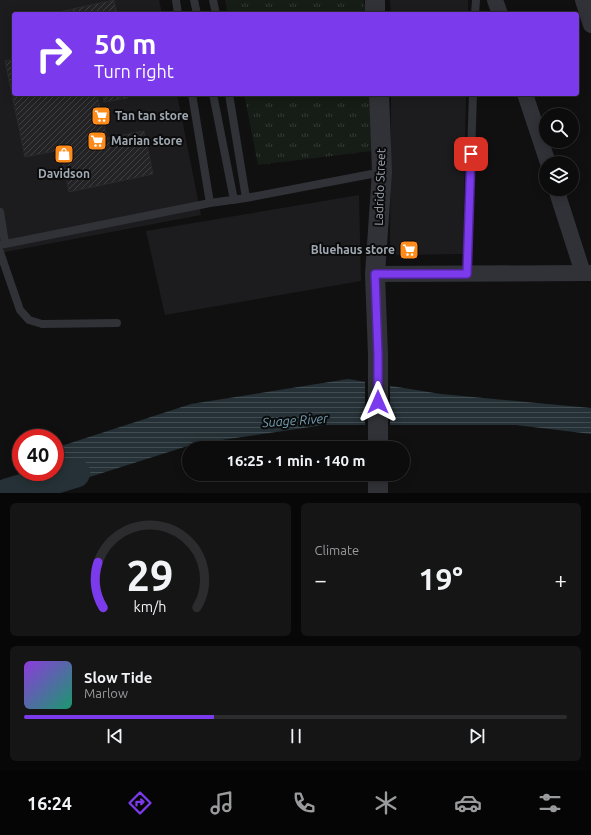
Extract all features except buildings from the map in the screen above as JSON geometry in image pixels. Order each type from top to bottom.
[{"type":"street","points":[[375,0],[375,12]]},
{"type":"street","points":[[495,0],[499,12]]},
{"type":"street","points":[[583,0],[591,25]]},
{"type":"street","name":"Ladrido Street","points":[[378,441],[378,355],[375,274],[382,172],[379,96]]},
{"type":"street","points":[[527,96],[546,156]]},
{"type":"street","points":[[375,274],[587,273],[559,196]]},
{"type":"lane","points":[[176,0],[178,12]]},
{"type":"lane","points":[[194,0],[197,12]]},
{"type":"lane","points":[[213,0],[216,12]]},
{"type":"lane","points":[[475,12],[476,0]]},
{"type":"lane","points":[[192,96],[210,203]]},
{"type":"lane","points":[[213,96],[234,200]]},
{"type":"lane","points":[[229,96],[246,198]]},
{"type":"lane","points":[[467,274],[473,96]]},
{"type":"lane","points":[[0,212],[3,244],[210,203],[246,198],[382,172]]},
{"type":"lane","points":[[0,252],[20,310],[29,320],[42,324],[117,323]]},
{"type":"shaded area","points":[[0,0],[159,0],[162,12],[12,12],[12,96],[177,96],[201,215],[0,253]]},
{"type":"shaded area","points":[[390,0],[468,0],[468,12],[391,12]]},
{"type":"shaded area","points":[[391,96],[466,96],[463,254],[390,255]]},
{"type":"shaded area","points":[[359,195],[361,281],[165,315],[146,231]]},
{"type":"green space","points":[[225,0],[364,0],[365,12],[228,12]]},
{"type":"green space","points":[[244,96],[369,96],[372,151],[258,165]]},
{"type":"water","points":[[348,379],[441,394],[591,408],[591,434],[516,425],[324,425],[215,441],[182,441],[182,448],[39,493],[34,481],[64,481],[64,445],[191,404]]},
{"type":"pier","points":[[365,380],[390,384],[390,427],[365,427]]},
{"type":"waterway","name":"Suage River","points":[[8,493],[75,473]]},
{"type":"place","name":"Tan tan store","points":[[101,116]]},
{"type":"place","name":"Marian store","points":[[97,141]]},
{"type":"place","name":"Davidson","points":[[64,154]]},
{"type":"place","name":"Bluehaus store","points":[[409,250]]},
{"type":"route","points":[[378,402],[375,274],[467,274],[471,154]]}]
